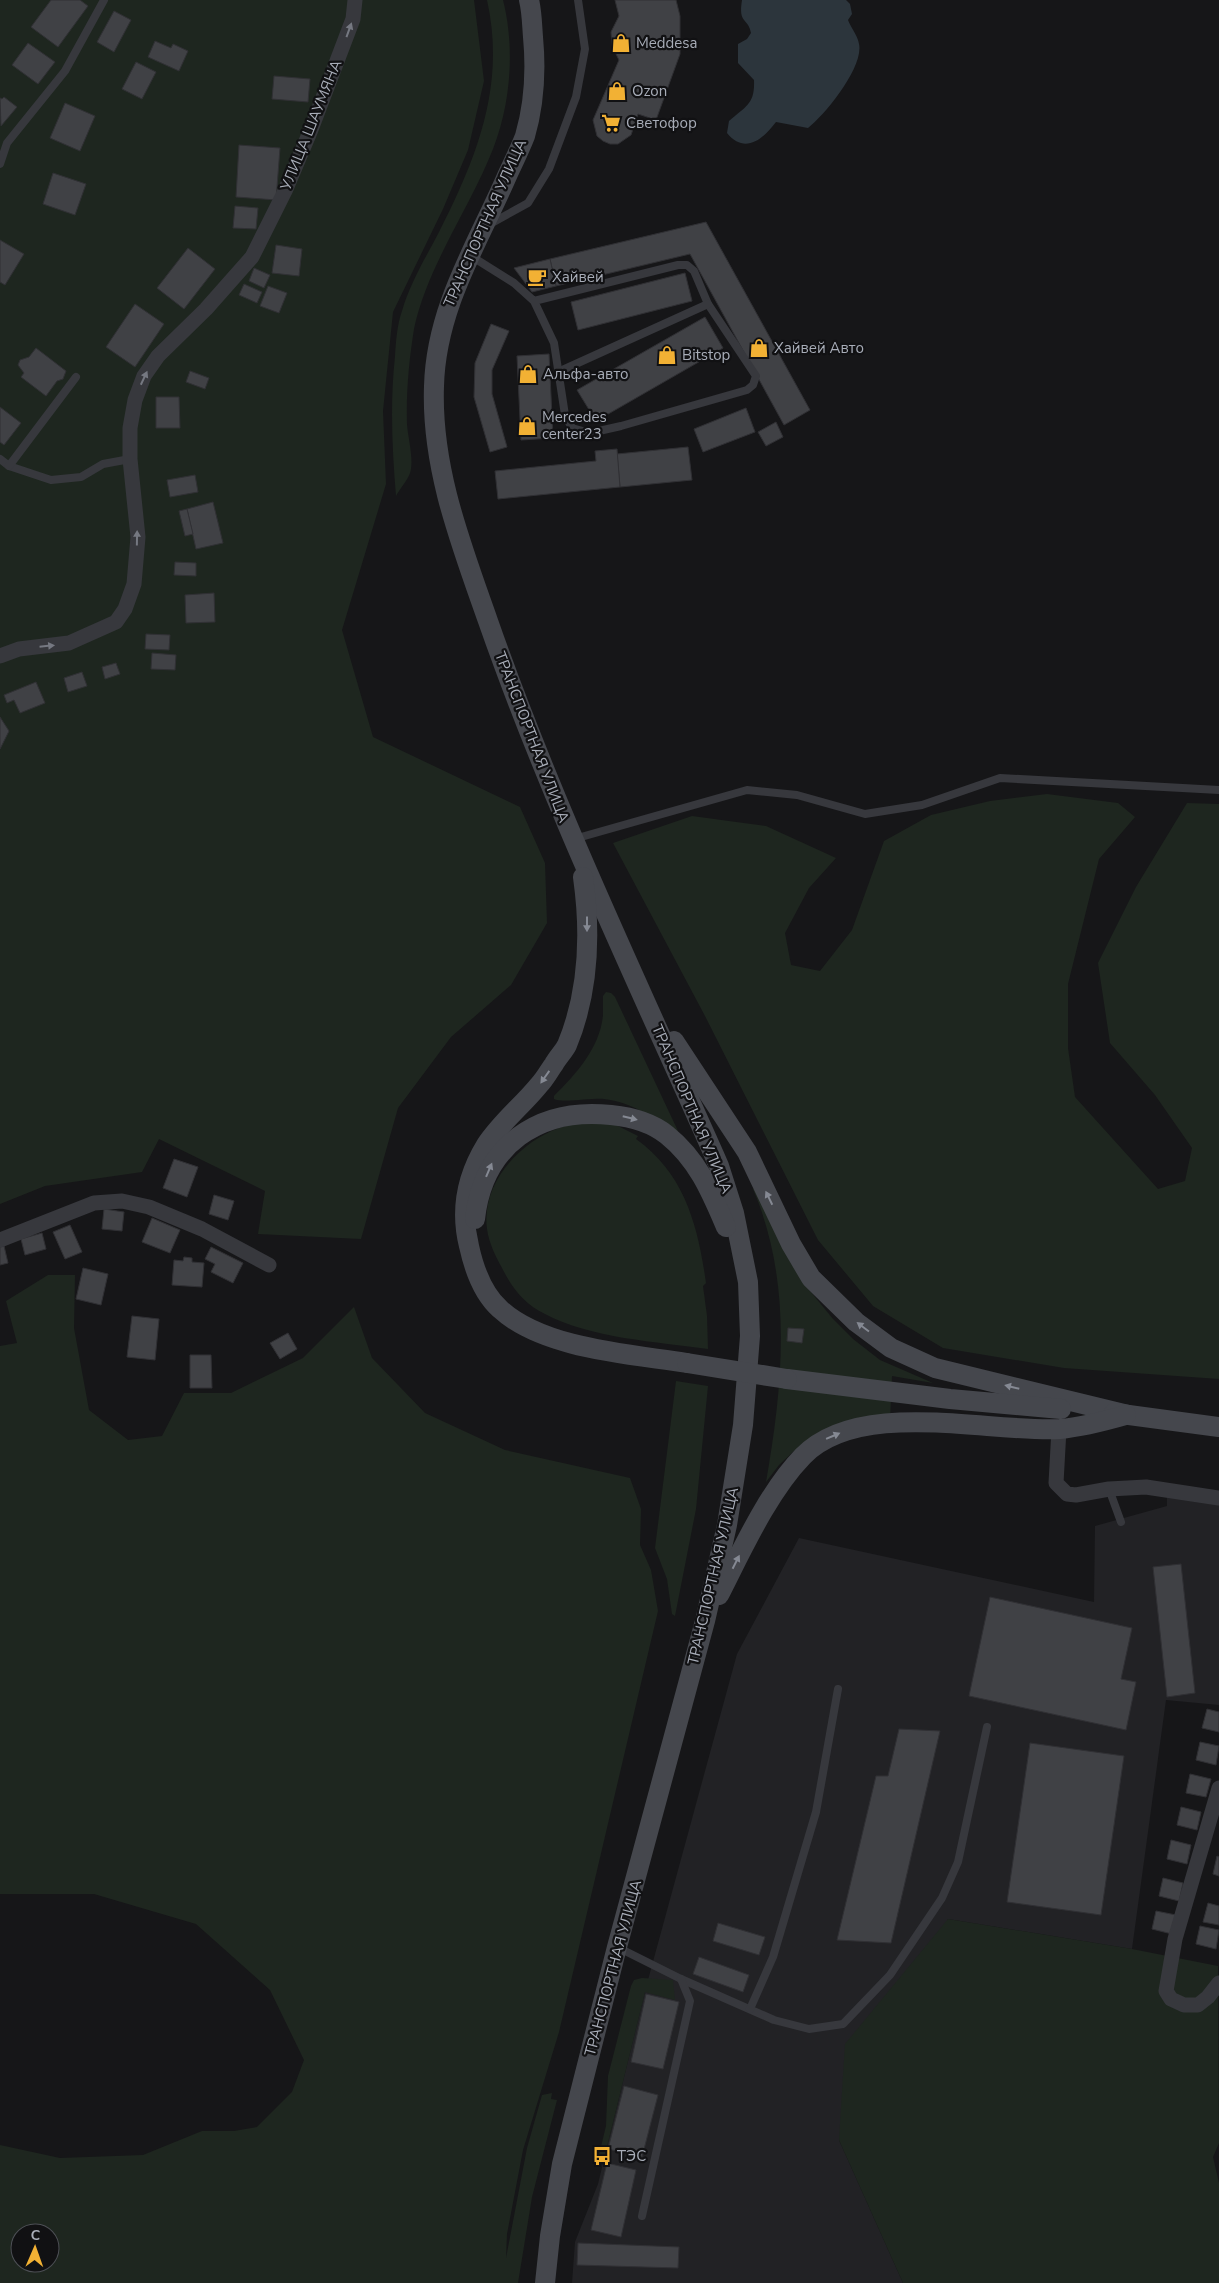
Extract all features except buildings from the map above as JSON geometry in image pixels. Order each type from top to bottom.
[{"type":"main road","name":"ТРАНСПОРТНАЯ УЛИЦА","points":[[529,0],[535,54],[525,136],[456,284],[444,315],[437,347],[433,422],[439,467],[457,528],[503,663],[572,839],[718,1166],[734,1213],[748,1282],[750,1336],[742,1425],[728,1525],[705,1621],[617,1947],[562,2164],[550,2236],[545,2283]]},
{"type":"main road","points":[[581,858],[587,904],[587,959],[581,1004],[566,1047],[539,1085],[507,1117],[487,1144],[474,1167],[467,1189],[464,1214],[465,1232],[474,1269],[487,1293],[500,1309],[520,1324],[542,1335],[619,1352],[787,1379],[950,1399],[1128,1415],[1214,1425]]},
{"type":"main road","points":[[643,995],[747,1152],[791,1244],[811,1278],[856,1322],[891,1348],[935,1368],[1128,1415]]},
{"type":"main road","points":[[474,1269],[473,1236],[476,1210],[482,1187],[494,1160],[508,1144],[541,1122],[566,1115],[597,1113],[627,1117],[647,1123],[666,1134],[684,1150],[698,1166],[713,1195],[748,1282]]},
{"type":"main road","points":[[705,1621],[751,1532],[770,1501],[804,1456],[827,1438],[858,1426],[895,1423],[953,1423],[1059,1429],[1092,1425],[1128,1415]]},
{"type":"street","name":"УЛИЦА ШАУМЯНА","points":[[0,656],[19,649],[69,643],[116,622],[125,609],[134,584],[138,537],[130,459],[130,428],[135,400],[144,376],[158,356],[206,309],[252,257],[285,191],[313,124],[350,27],[356,0]]},
{"type":"street","points":[[0,1240],[94,1203],[122,1201],[149,1207],[202,1229],[269,1265]]},
{"type":"street","points":[[1059,1429],[1055,1475],[1056,1483],[1067,1494],[1076,1495],[1109,1489],[1146,1487],[1219,1498]]},
{"type":"street","points":[[1219,1788],[1175,1939],[1166,1991],[1171,2000],[1184,2005],[1198,2005],[1208,1998],[1219,1983]]},
{"type":"lane","points":[[0,164],[7,143],[65,72],[104,0]]},
{"type":"lane","points":[[484,227],[528,203],[549,169],[576,97],[585,49],[578,0]]},
{"type":"lane","points":[[469,256],[514,283],[534,301],[554,343],[565,415],[572,428],[590,432],[621,426],[747,390],[754,385],[756,376],[708,304],[694,271],[687,266],[678,266],[534,301]]},
{"type":"lane","points":[[558,372],[708,304]]},
{"type":"lane","points":[[9,466],[76,377]]},
{"type":"lane","points":[[0,459],[9,466],[51,480],[81,477],[103,464],[130,459]]},
{"type":"lane","points":[[572,839],[747,790],[797,795],[865,814],[922,806],[1000,778],[1219,790]]},
{"type":"lane","points":[[1109,1489],[1121,1522]]},
{"type":"lane","points":[[750,2009],[773,1957],[816,1812],[838,1689]]},
{"type":"lane","points":[[617,1947],[681,1979],[774,2020],[809,2029],[843,2024],[890,1975],[942,1898],[958,1862],[987,1727]]},
{"type":"lane","points":[[642,2216],[690,2001],[681,1979]]},
{"type":"shaded area","points":[[0,0],[474,0],[484,81],[468,150],[443,209],[393,312],[383,411],[386,484],[342,630],[373,737],[520,807],[545,863],[547,923],[511,985],[451,1037],[398,1108],[361,1239],[258,1234],[265,1191],[159,1139],[142,1172],[45,1186],[0,1204]]},
{"type":"shaded area","points":[[487,0],[503,0],[507,18],[510,56],[504,113],[488,161],[436,265],[417,318],[408,376],[407,400],[411,469],[396,496],[392,408],[396,339],[400,316],[414,280],[453,204],[465,176],[484,120],[493,62],[492,31]]},
{"type":"shaded area","points":[[742,0],[846,0],[850,4],[852,14],[848,20],[859,44],[856,65],[850,77],[833,102],[815,122],[808,128],[776,122],[760,139],[747,144],[734,140],[727,133],[729,121],[745,108],[751,100],[754,88],[754,80],[738,63],[738,44],[747,39],[751,33],[750,28],[742,17]]},
{"type":"shaded area","points":[[1047,794],[1118,803],[1135,817],[1099,859],[1068,984],[1068,1048],[1075,1097],[1158,1189],[1185,1181],[1192,1148],[1155,1095],[1110,1043],[1098,963],[1136,887],[1187,803],[1219,804],[1219,1379],[1064,1368],[943,1348],[873,1306],[818,1240],[705,1016],[613,843],[692,816],[766,826],[836,858],[809,888],[785,933],[791,965],[820,971],[852,930],[884,841],[931,815],[990,801]]},
{"type":"shaded area","points":[[606,992],[611,993],[615,997],[678,1131],[677,1134],[660,1122],[624,1103],[604,1099],[564,1101],[554,1099],[554,1096],[586,1060],[592,1049],[601,1027],[603,996]]},
{"type":"shaded area","points":[[593,1121],[616,1125],[638,1136],[636,1139],[653,1153],[678,1185],[693,1222],[703,1262],[706,1283],[703,1286],[707,1316],[708,1349],[624,1338],[582,1329],[563,1322],[538,1310],[519,1295],[497,1258],[488,1234],[487,1212],[490,1196],[506,1166],[530,1143],[544,1134],[563,1127]]},
{"type":"shaded area","points":[[755,1188],[806,1286],[833,1319],[853,1339],[880,1360],[933,1383],[892,1376],[890,1421],[794,1451],[779,1465],[766,1482],[777,1409],[781,1334],[779,1297],[774,1261],[766,1225],[753,1189]]},
{"type":"shaded area","points":[[48,1275],[75,1275],[74,1328],[89,1410],[128,1440],[162,1436],[184,1393],[231,1393],[303,1358],[354,1307],[372,1358],[425,1413],[505,1450],[630,1478],[641,1509],[640,1545],[651,1570],[658,1611],[559,2032],[523,2150],[507,2234],[506,2258],[527,2148],[542,2095],[552,2093],[551,2099],[557,2100],[532,2197],[518,2283],[0,2283],[0,2145],[60,2158],[143,2155],[202,2131],[234,2131],[257,2127],[292,2092],[304,2060],[270,1990],[196,1924],[94,1894],[0,1894],[0,1346],[17,1343],[6,1301]]},
{"type":"shaded area","points":[[676,1381],[708,1386],[696,1509],[675,1616],[672,1614],[667,1579],[655,1548]]},
{"type":"shaded area","points":[[1167,1491],[1219,1502],[1219,1705],[1166,1700],[1132,1949],[948,1919],[839,2140],[903,2283],[572,2283],[575,2242],[598,2184],[645,1991],[737,1654],[799,1538],[1094,1602],[1095,1526],[1167,1506]]},
{"type":"shaded area","points":[[948,1919],[1132,1949],[1218,1966],[1219,2143],[1213,2157],[1219,2183],[1219,2283],[903,2283],[839,2140],[845,2044]]},
{"type":"shaded area","points":[[642,1978],[673,1980],[675,2000],[645,1992],[604,2159],[598,2159],[606,2126],[608,2076],[631,1986],[634,1980]]},
{"type":"place","name":"Meddesa","points":[[621,43]]},
{"type":"place","name":"Ozon","points":[[617,91]]},
{"type":"place","name":"Светофор","points":[[611,123]]},
{"type":"place","name":"Хайвей","points":[[537,277]]},
{"type":"place","name":"Хайвей Авто","points":[[759,348]]},
{"type":"place","name":"Bitstop","points":[[667,355]]},
{"type":"place","name":"Альфа-авто","points":[[528,374]]},
{"type":"place","name":"Mercedes center23","points":[[527,426]]},
{"type":"place","name":"ТЭС","points":[[602,2156]]}]
